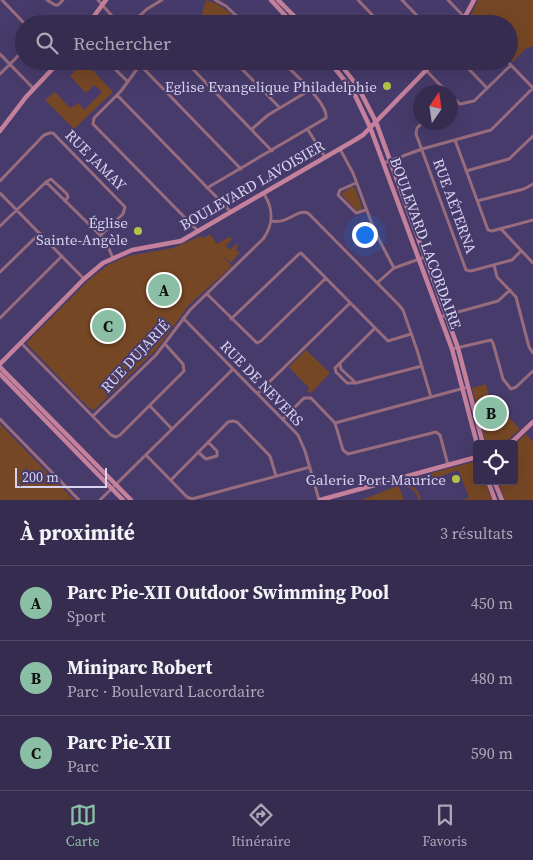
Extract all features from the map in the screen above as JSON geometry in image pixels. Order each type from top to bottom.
[{"type":"main road","points":[[270,0],[284,15]]},
{"type":"main road","points":[[466,15],[474,0]]},
{"type":"main road","points":[[281,1],[294,15]]},
{"type":"main road","points":[[95,15],[104,2]]},
{"type":"main road","points":[[0,131],[18,106],[51,70]]},
{"type":"main road","name":"BOULEVARD LACORDAIRE","points":[[336,70],[353,91],[384,163],[452,349],[476,440]]},
{"type":"main road","name":"BOULEVARD LACORDAIRE","points":[[345,70],[358,87],[376,122],[458,348],[482,440]]},
{"type":"main road","name":"BOULEVARD LAVOISIER","points":[[0,365],[84,279],[104,263],[132,250],[176,242],[198,232],[356,140],[426,71]]},
{"type":"main road","points":[[0,365],[114,486],[123,500]]},
{"type":"main road","points":[[0,374],[114,486],[131,500]]},
{"type":"main road","points":[[514,440],[533,422]]},
{"type":"main road","points":[[319,500],[473,458]]},
{"type":"main road","points":[[489,485],[495,500]]},
{"type":"main road","points":[[496,485],[502,500]]},
{"type":"street","points":[[2,0],[16,15]]},
{"type":"street","points":[[47,0],[55,5],[58,5],[63,0]]},
{"type":"street","points":[[98,0],[104,2],[113,15]]},
{"type":"street","points":[[141,15],[162,0]]},
{"type":"street","points":[[215,0],[226,6],[236,15]]},
{"type":"street","points":[[358,0],[372,15]]},
{"type":"street","points":[[402,0],[416,15]]},
{"type":"street","points":[[448,0],[462,15]]},
{"type":"street","points":[[276,6],[281,1]]},
{"type":"street","points":[[0,54],[15,69]]},
{"type":"street","points":[[0,74],[15,59]]},
{"type":"street","points":[[16,70],[34,88]]},
{"type":"street","points":[[117,70],[128,82]]},
{"type":"street","points":[[136,70],[117,95],[93,120],[95,126],[198,232]]},
{"type":"street","points":[[145,70],[241,169]]},
{"type":"street","points":[[194,70],[272,151]]},
{"type":"street","points":[[243,70],[280,108]]},
{"type":"street","points":[[207,188],[325,120],[327,117],[326,113],[310,90],[291,70]]},
{"type":"street","points":[[470,70],[487,88]]},
{"type":"street","points":[[458,102],[462,104],[474,102],[506,70]]},
{"type":"street","points":[[384,163],[422,149],[490,130],[533,88],[516,70]]},
{"type":"street","points":[[426,71],[440,85]]},
{"type":"street","points":[[252,130],[263,119],[310,90]]},
{"type":"street","points":[[117,95],[232,212]]},
{"type":"street","points":[[308,130],[324,158]]},
{"type":"street","name":"RUE AÉTERNA","points":[[417,130],[416,132],[466,270],[471,271],[512,260],[521,251]]},
{"type":"street","name":"RUE JAMAY","points":[[0,181],[44,135],[53,134],[124,207],[123,214],[100,236]]},
{"type":"street","points":[[466,171],[509,159],[533,136]]},
{"type":"street","points":[[455,140],[488,230],[492,231],[533,220]]},
{"type":"street","points":[[340,149],[356,183],[374,232],[394,268]]},
{"type":"street","points":[[0,226],[46,182],[52,179],[67,194],[68,197],[65,201]]},
{"type":"street","points":[[46,182],[100,236],[106,243],[113,258]]},
{"type":"street","points":[[356,183],[340,190],[338,195],[356,213],[366,210]]},
{"type":"street","points":[[477,202],[524,189],[533,184]]},
{"type":"street","points":[[0,193],[84,279]]},
{"type":"street","points":[[264,194],[269,204],[271,221],[282,222],[300,212],[308,213],[400,307],[411,334],[431,397]]},
{"type":"street","name":"RUE DUJARIÉ","points":[[93,416],[165,344],[194,306],[264,239],[271,221]]},
{"type":"street","points":[[501,229],[533,263]]},
{"type":"street","points":[[0,272],[40,233]]},
{"type":"street","points":[[231,320],[301,253],[390,342],[411,334]]},
{"type":"street","points":[[0,318],[62,256]]},
{"type":"street","points":[[377,283],[394,268],[425,257]]},
{"type":"street","points":[[494,265],[497,276],[517,299],[529,347],[533,353]]},
{"type":"street","points":[[207,294],[231,320],[257,343],[326,278]]},
{"type":"street","points":[[440,317],[497,302],[510,290]]},
{"type":"street","points":[[258,393],[350,303]]},
{"type":"street","name":"RUE DE NEVERS","points":[[183,318],[301,439],[319,500]]},
{"type":"street","points":[[375,328],[335,368],[336,372],[347,383],[356,383],[422,366]]},
{"type":"street","points":[[452,349],[491,340],[503,381],[511,388],[516,388],[533,371]]},
{"type":"street","points":[[20,343],[111,435],[116,437],[184,371],[183,364],[165,344]]},
{"type":"street","points":[[340,363],[340,369],[356,383]]},
{"type":"street","points":[[100,500],[234,369]]},
{"type":"street","points":[[335,423],[468,387]]},
{"type":"street","points":[[283,419],[304,398],[309,397],[335,423],[346,454],[436,432],[440,435],[448,465]]},
{"type":"street","points":[[150,406],[172,429]]},
{"type":"street","points":[[0,419],[79,500]]},
{"type":"street","points":[[170,480],[228,422],[233,421],[237,422],[270,456],[276,476]]},
{"type":"street","points":[[198,452],[206,459],[217,456],[217,451],[208,442]]},
{"type":"street","points":[[146,455],[187,497],[192,499],[310,467]]},
{"type":"shaded area","points":[[206,0],[217,4],[231,13],[229,15],[202,15]]},
{"type":"shaded area","points":[[478,0],[533,0],[533,46],[525,49],[518,57],[518,15],[471,15]]},
{"type":"shaded area","points":[[76,70],[92,70],[113,92],[74,129],[45,100],[55,92],[70,108],[79,103],[84,110],[102,92],[94,85],[86,93],[70,76]]},
{"type":"shaded area","points":[[351,187],[355,188],[362,207],[361,210],[356,210],[341,194]]},
{"type":"shaded area","points":[[210,234],[217,244],[229,237],[232,239],[226,246],[230,250],[238,244],[236,251],[240,252],[231,263],[219,253],[232,266],[189,305],[157,349],[94,410],[89,408],[27,344],[92,277],[108,265],[128,256],[173,248],[201,236],[204,238]]},
{"type":"shaded area","points":[[306,350],[330,373],[311,393],[307,391],[309,388],[289,367]]},
{"type":"shaded area","points":[[486,384],[489,397],[520,429],[508,440],[485,440],[472,388]]},
{"type":"shaded area","points":[[0,424],[74,500],[0,500]]},
{"type":"shaded area","points":[[526,434],[533,442],[533,500],[505,500],[499,485],[518,485],[518,441]]},
{"type":"shaded area","points":[[473,462],[473,485],[486,485],[492,500],[463,500],[469,497],[458,470],[433,479],[431,473]]},
{"type":"shaded area","points":[[400,485],[408,485],[414,488],[421,500],[419,500],[412,489],[399,487],[404,500],[361,500]]},
{"type":"place","name":"Eglise Evangelique Philadelphie","points":[[387,86]]},
{"type":"place","name":"Église Sainte-Angèle","points":[[138,231]]},
{"type":"place","name":"Parc Pie-XII Outdoor Swimming Pool","points":[[164,290]]},
{"type":"place","name":"Parc Pie-XII","points":[[108,326]]},
{"type":"place","name":"Miniparc Robert","points":[[491,413]]},
{"type":"place","name":"Galerie Port-Maurice","points":[[456,479]]}]
